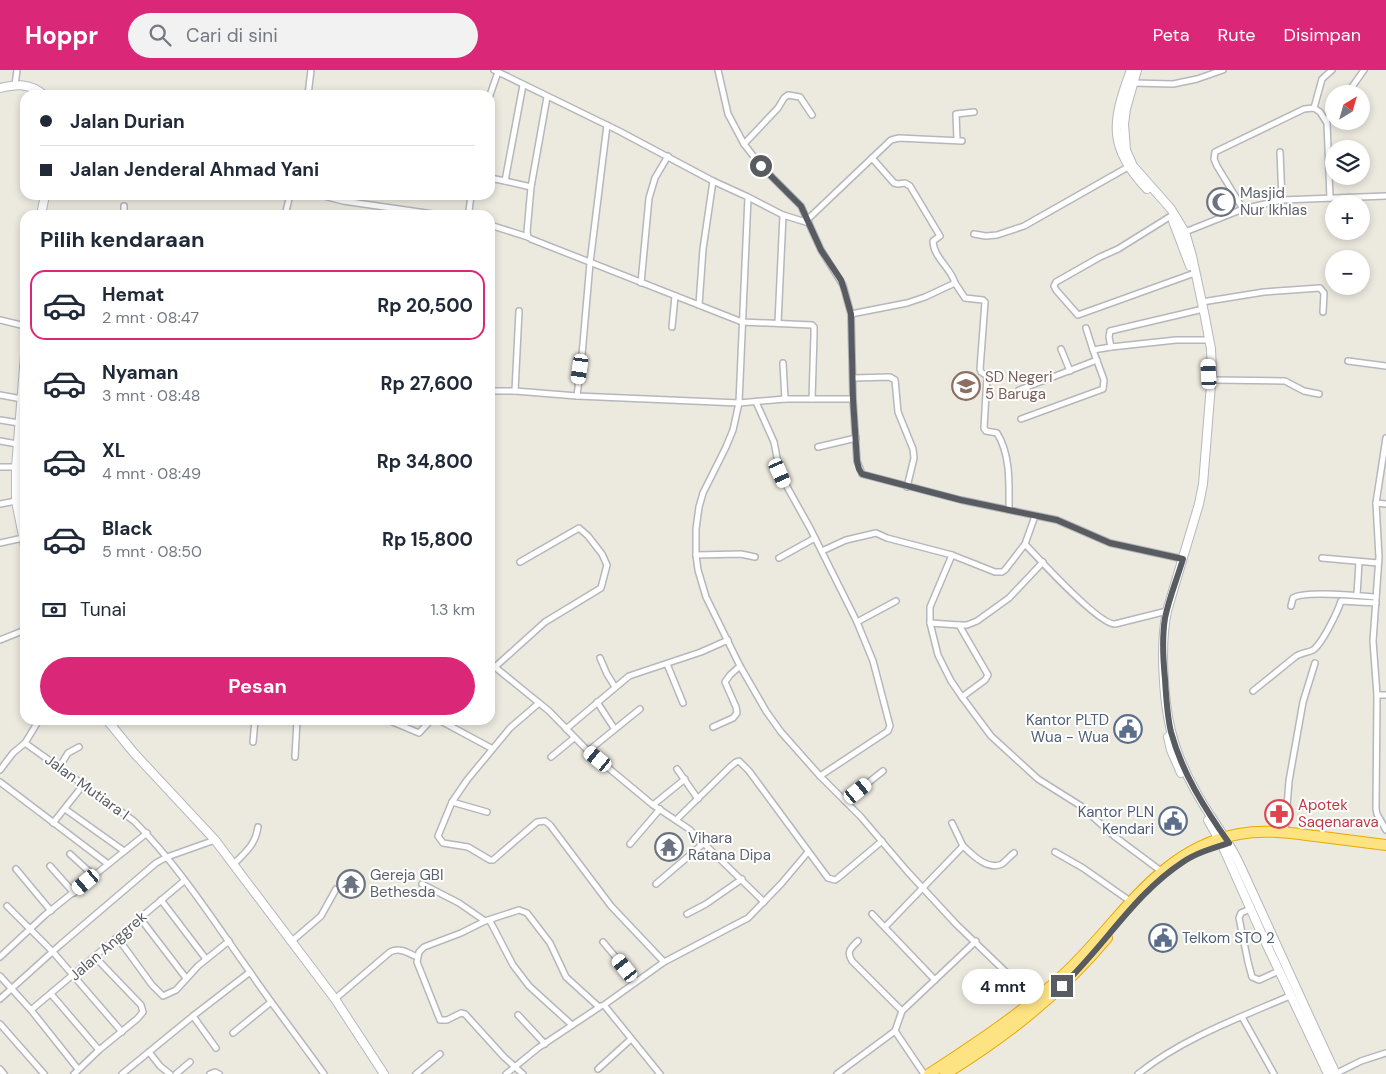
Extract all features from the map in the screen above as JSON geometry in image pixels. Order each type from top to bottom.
[{"type":"highway","points":[[929,1074],[1037,1002],[1083,966],[1157,883],[1184,861],[1223,841],[1241,833],[1285,833],[1386,844]]},
{"type":"highway","points":[[945,1074],[1012,1030],[1070,970],[1130,901],[1161,871],[1182,856],[1223,841],[1268,838],[1310,841],[1386,851]]},
{"type":"main road","points":[[1131,70],[1116,119],[1117,136],[1128,167],[1171,216],[1179,234],[1201,306],[1211,349],[1213,380],[1203,484],[1163,612],[1161,626],[1161,695],[1171,750],[1223,841],[1334,1074]]},
{"type":"main road","points":[[1137,70],[1126,108],[1124,124],[1125,144],[1133,166],[1171,209],[1185,232],[1192,256],[1201,306],[1209,381],[1202,470],[1166,618],[1164,665],[1167,709],[1171,733],[1183,771]]},
{"type":"main road","points":[[0,88],[15,85],[32,86],[37,90]]},
{"type":"main road","points":[[20,415],[16,467],[16,501],[20,522]]},
{"type":"main road","points":[[111,725],[134,753],[215,840],[335,999],[384,1074]]},
{"type":"main road","points":[[1223,841],[1250,909],[1279,971],[1334,1074]]},
{"type":"street","points":[[15,85],[17,70]]},
{"type":"street","points":[[309,90],[311,70]]},
{"type":"street","points":[[718,70],[728,114],[744,144],[761,166],[794,198],[809,221],[821,250],[841,280],[851,314],[857,461],[862,474],[907,487],[1065,522],[1110,543],[1181,559]]},
{"type":"street","points":[[1133,83],[1173,84],[1197,79],[1223,70]]},
{"type":"street","points":[[1314,108],[1322,79],[1332,70]]},
{"type":"street","points":[[1353,85],[1364,70]]},
{"type":"street","points":[[491,90],[496,71],[607,125],[713,181],[748,196],[783,215],[809,221]]},
{"type":"street","points":[[505,181],[523,85]]},
{"type":"street","points":[[744,144],[788,95],[800,97],[812,115]]},
{"type":"street","points":[[528,237],[532,187],[547,97]]},
{"type":"street","points":[[1243,209],[1217,166],[1214,153],[1304,109],[1314,108],[1320,112],[1325,120]]},
{"type":"street","points":[[809,221],[891,140],[899,138],[959,140],[955,116],[957,114],[974,112]]},
{"type":"street","points":[[577,396],[590,263],[607,125]]},
{"type":"street","points":[[1328,130],[1330,195]]},
{"type":"street","points":[[1280,152],[1282,200]]},
{"type":"street","points":[[641,283],[649,198],[655,178],[668,156]]},
{"type":"street","points":[[872,158],[894,183],[905,183],[910,186],[940,236],[933,241],[934,248],[966,298],[986,302],[980,369],[987,376],[984,428],[986,431],[997,433],[1004,449],[1008,476],[1008,510]]},
{"type":"street","points":[[974,234],[997,235],[1024,226],[1128,167]]},
{"type":"street","points":[[495,179],[532,187]]},
{"type":"street","points":[[699,305],[703,249],[713,181]]},
{"type":"street","points":[[748,196],[739,403],[733,430],[703,493],[696,529],[698,570],[706,597],[740,666],[773,722],[820,776],[882,840],[922,888],[956,924],[976,941],[1037,1002]]},
{"type":"street","points":[[1370,197],[1386,196]]},
{"type":"street","points":[[1185,232],[1243,209],[1282,200],[1325,198]]},
{"type":"street","points":[[336,200],[403,210]]},
{"type":"street","points":[[778,323],[783,215]]},
{"type":"street","points":[[1171,216],[1126,244],[1056,282],[1054,286],[1078,314],[1192,274]]},
{"type":"street","points":[[495,227],[528,237],[531,240],[742,322],[807,323],[814,327],[812,399]]},
{"type":"street","points":[[851,314],[907,303],[955,283]]},
{"type":"street","points":[[1111,347],[1108,337],[1110,331],[1201,306],[1264,292],[1322,289],[1324,293],[1323,312]]},
{"type":"street","points":[[672,327],[674,296]]},
{"type":"street","points":[[515,391],[519,311]]},
{"type":"street","points":[[0,320],[20,325]]},
{"type":"street","points":[[1021,419],[1104,389],[1104,380],[1086,328]]},
{"type":"street","points":[[1093,350],[1176,340],[1206,340]]},
{"type":"street","points":[[1061,349],[1070,371]]},
{"type":"street","points":[[1019,390],[1096,360]]},
{"type":"street","points":[[1348,361],[1386,366]]},
{"type":"street","points":[[783,363],[785,399]]},
{"type":"street","points":[[853,378],[885,377],[895,380],[898,412],[914,453],[907,487]]},
{"type":"street","points":[[1213,380],[1285,381],[1304,391],[1319,394]]},
{"type":"street","points":[[495,391],[739,403],[785,399],[853,399]]},
{"type":"street","points":[[0,395],[20,399]]},
{"type":"street","points":[[756,402],[774,442],[780,473],[822,551],[857,622],[877,673],[890,728],[879,738],[820,776]]},
{"type":"street","points":[[0,420],[19,423]]},
{"type":"street","points":[[818,447],[856,438]]},
{"type":"street","points":[[1386,438],[1384,465],[1376,503],[1378,563],[1373,646],[1377,694],[1376,809],[1386,830]]},
{"type":"street","points":[[0,441],[17,444]]},
{"type":"street","points":[[0,467],[16,467]]},
{"type":"street","points":[[0,504],[16,501]]},
{"type":"street","points":[[1376,503],[1386,504]]},
{"type":"street","points":[[822,551],[846,540],[876,532],[887,538],[952,555],[998,572],[1005,570],[1025,544],[1035,516]]},
{"type":"street","points":[[495,663],[545,622],[600,590],[607,570],[602,554],[579,528],[520,562]]},
{"type":"street","points":[[779,558],[815,538]]},
{"type":"street","points":[[0,544],[20,542]]},
{"type":"street","points":[[1025,544],[1089,609],[1111,624],[1163,612]]},
{"type":"street","points":[[696,555],[741,554],[755,557]]},
{"type":"street","points":[[952,555],[930,607],[930,624],[938,655],[951,681],[991,736],[1038,779],[1081,806],[1114,836],[1161,871]]},
{"type":"street","points":[[1322,558],[1378,563]]},
{"type":"street","points":[[930,624],[967,625],[977,621],[1018,589],[1043,562]]},
{"type":"street","points":[[1357,595],[1359,562]]},
{"type":"street","points":[[1291,606],[1296,595],[1315,594],[1376,603]]},
{"type":"street","points":[[1341,598],[1357,595],[1376,597]]},
{"type":"street","points":[[1253,692],[1294,657],[1318,646],[1338,612],[1341,598]]},
{"type":"street","points":[[857,622],[896,601]]},
{"type":"street","points":[[959,625],[988,675],[985,680],[962,697]]},
{"type":"street","points":[[0,640],[20,632]]},
{"type":"street","points":[[566,729],[629,676],[701,652],[728,640]]},
{"type":"street","points":[[600,658],[615,687]]},
{"type":"street","points":[[1285,833],[1289,781],[1303,702],[1315,663]]},
{"type":"street","points":[[667,664],[683,703]]},
{"type":"street","points":[[713,727],[736,715],[736,707],[725,682],[740,666]]},
{"type":"street","points":[[495,667],[539,702],[588,751],[653,805],[676,820],[704,843],[764,902]]},
{"type":"street","points":[[1377,694],[1386,695]]},
{"type":"street","points":[[539,702],[491,748],[452,802],[439,839],[443,843],[474,849],[490,860],[495,859],[537,822],[545,821],[611,906],[664,962]]},
{"type":"street","points":[[597,702],[614,728]]},
{"type":"street","points":[[588,751],[614,728],[640,709]]},
{"type":"street","points":[[0,770],[13,753],[25,743],[36,725]]},
{"type":"street","points":[[252,742],[254,725]]},
{"type":"street","points":[[295,757],[297,725]]},
{"type":"street","points":[[400,725],[419,733],[426,725]]},
{"type":"street","points":[[448,725],[491,748]]},
{"type":"street","points":[[551,756],[574,738]]},
{"type":"street","name":"Jalan Mutiara I","points":[[25,743],[60,766],[134,821],[146,833],[167,857],[324,1074]]},
{"type":"street","points":[[60,766],[68,753],[78,747]]},
{"type":"street","points":[[676,820],[736,762],[741,762],[828,878],[835,880],[882,840]]},
{"type":"street","points":[[677,769],[698,799]]},
{"type":"street","points":[[845,801],[883,771]]},
{"type":"street","points":[[653,805],[685,779]]},
{"type":"street","points":[[0,782],[108,864]]},
{"type":"street","points":[[53,823],[84,784]]},
{"type":"street","points":[[452,802],[487,812]]},
{"type":"street","points":[[65,809],[124,851]]},
{"type":"street","points":[[630,844],[660,809]]},
{"type":"street","points":[[952,823],[963,846],[977,859],[985,863],[996,865],[1002,863],[1014,853]]},
{"type":"street","points":[[232,865],[253,845],[258,827]]},
{"type":"street","points":[[0,957],[51,911],[146,833]]},
{"type":"street","points":[[0,999],[156,863],[167,857],[215,840]]},
{"type":"street","points":[[656,884],[704,843]]},
{"type":"street","points":[[885,927],[963,846]]},
{"type":"street","points":[[506,1074],[544,1044],[664,962],[748,918],[808,852]]},
{"type":"street","points":[[1055,852],[1083,868],[1130,901]]},
{"type":"street","points":[[70,854],[94,876]]},
{"type":"street","points":[[50,866],[74,893]]},
{"type":"street","points":[[16,869],[51,911]]},
{"type":"street","points":[[687,914],[706,904],[742,879]]},
{"type":"street","name":"Jalan Anggrek","points":[[31,1010],[184,881]]},
{"type":"street","points":[[422,884],[459,903],[488,921],[513,965],[529,986],[572,1025]]},
{"type":"street","points":[[292,941],[321,916],[336,888]]},
{"type":"street","points":[[161,900],[206,959]]},
{"type":"street","points":[[7,906],[53,952],[122,1032]]},
{"type":"street","points":[[1250,909],[1241,913],[1239,918],[1252,977],[1259,980],[1279,971]]},
{"type":"street","points":[[523,1074],[465,1014],[461,1013],[447,1020],[440,1020],[417,962],[419,952],[424,947],[519,910],[527,913],[550,943],[566,976],[602,1006],[660,1074]]},
{"type":"street","points":[[872,914],[935,980]]},
{"type":"street","points":[[140,918],[186,978]]},
{"type":"street","points":[[116,937],[152,984],[161,994],[166,996],[176,990],[206,959],[229,941]]},
{"type":"street","points":[[858,941],[849,950],[852,962],[902,1012]]},
{"type":"street","points":[[836,1074],[895,1031],[902,1012],[976,941]]},
{"type":"street","points":[[603,942],[636,982]]},
{"type":"street","points":[[335,999],[390,952],[397,949],[404,950],[417,957]]},
{"type":"street","points":[[0,976],[31,1010],[76,1072],[143,1012],[141,1005],[95,957]]},
{"type":"street","points":[[123,1074],[250,972]]},
{"type":"street","points":[[52,994],[99,1050]]},
{"type":"street","points":[[1138,1074],[1183,1045],[1292,995]]},
{"type":"street","points":[[233,1033],[272,1002]]},
{"type":"street","points":[[518,1015],[544,1044]]},
{"type":"street","points":[[193,1016],[216,1048]]},
{"type":"street","points":[[1242,1017],[1274,1074]]},
{"type":"street","points":[[0,1024],[44,1074]]},
{"type":"street","points":[[895,1031],[924,1074]]},
{"type":"street","points":[[598,1069],[631,1039]]},
{"type":"street","points":[[150,1052],[160,1066],[170,1074]]},
{"type":"street","points":[[1334,1074],[1361,1061],[1386,1053]]},
{"type":"street","points":[[416,1074],[440,1054]]},
{"type":"street","points":[[176,1074],[190,1062]]},
{"type":"street","points":[[0,1069],[4,1074]]},
{"type":"street","points":[[210,1074],[215,1072],[219,1074]]},
{"type":"place","name":"Masjid Nur Ikhlas","points":[[1221,202]]},
{"type":"place","name":"SD Negeri 5 Baruga","points":[[966,386]]},
{"type":"place","name":"Kantor PLTD Wua - Wua","points":[[1128,729]]},
{"type":"place","name":"Apotek Saqenarava","points":[[1279,814]]},
{"type":"place","name":"Kantor PLN Kendari","points":[[1173,821]]},
{"type":"place","name":"Vihara Ratana Dipa","points":[[669,847]]},
{"type":"place","name":"Gereja GBI Bethesda","points":[[351,884]]},
{"type":"place","name":"Telkom STO 2","points":[[1163,938]]},
{"type":"route","points":[[761,166],[801,206],[821,250],[841,280],[844,289],[851,314],[857,461],[862,474],[961,500],[1065,522],[1110,543],[1183,559],[1164,624],[1167,709],[1171,733],[1190,781],[1205,808],[1229,843],[1196,855],[1171,870],[1139,901],[1083,966],[1062,986]]}]
